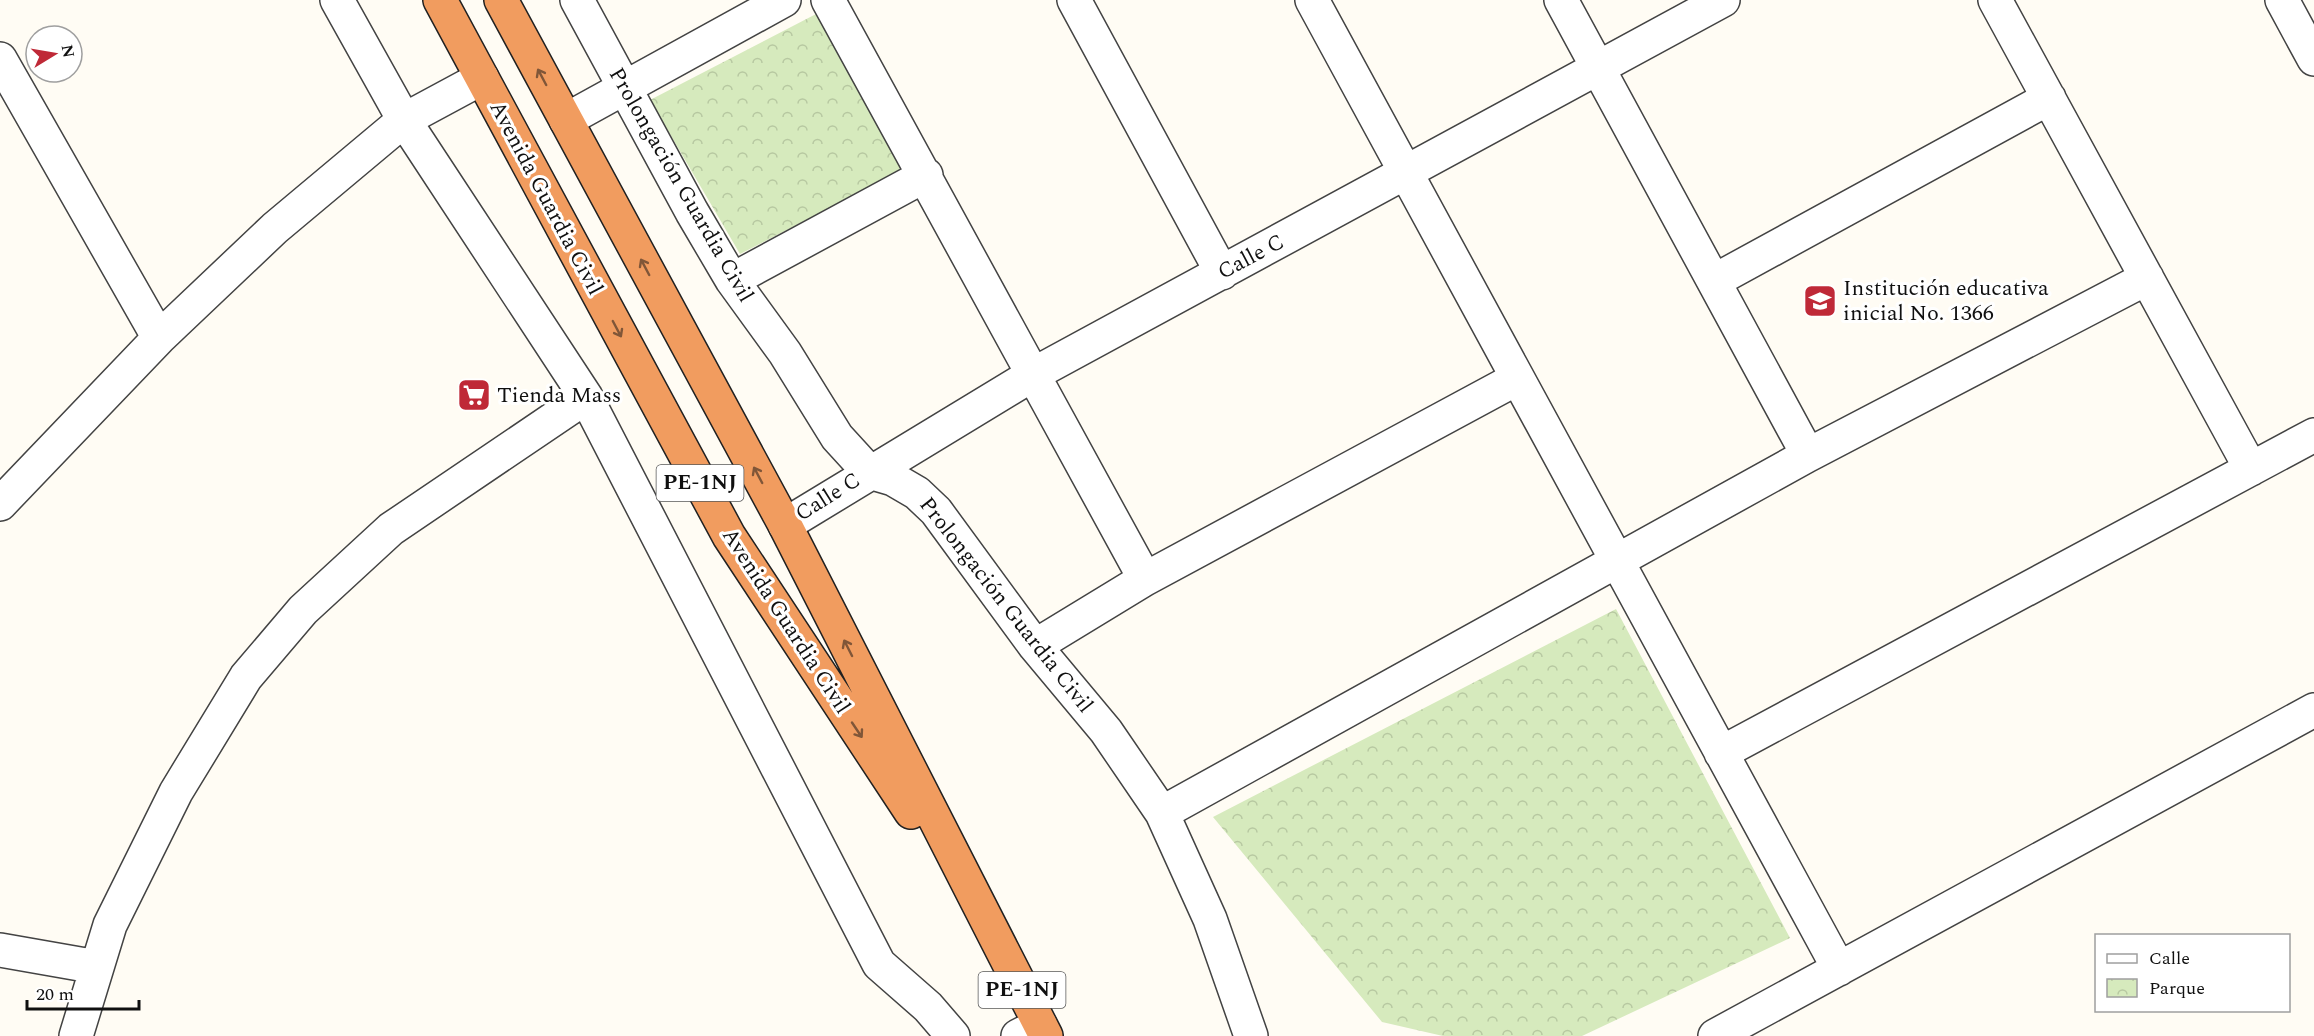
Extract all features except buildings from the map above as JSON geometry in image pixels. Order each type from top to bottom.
[{"type":"highway","name":"Avenida Guardia Civil","points":[[440,0],[729,536],[999,943]]},
{"type":"highway","name":"Avenida Guardia Civil","points":[[501,0],[785,525],[999,943],[1035,1032]]},
{"type":"street","points":[[337,0],[404,120],[586,397],[879,964],[928,1007],[953,1036]]},
{"type":"street","name":"Prolongación Guardia Civil","points":[[577,0],[732,280],[784,353],[837,437],[869,472],[893,480],[917,493],[936,511],[1035,646],[1106,731],[1162,813],[1210,919],[1251,1036]]},
{"type":"street","points":[[566,120],[784,0]]},
{"type":"street","points":[[828,0],[1145,579]]},
{"type":"street","points":[[1074,0],[1222,273]]},
{"type":"street","points":[[1312,0],[1515,379],[1839,969]]},
{"type":"street","points":[[1561,0],[1716,280],[1808,455]]},
{"type":"street","name":"Calle C","points":[[785,525],[1032,375],[1723,0]]},
{"type":"street","points":[[1995,0],[2251,469]]},
{"type":"street","points":[[2282,0],[2314,59]]},
{"type":"street","points":[[0,59],[159,338]]},
{"type":"street","points":[[0,504],[159,338],[275,228],[404,120],[482,78]]},
{"type":"street","points":[[1716,280],[2049,98]]},
{"type":"street","points":[[732,280],[926,176]]},
{"type":"street","points":[[1162,813],[1808,455],[2147,278]]},
{"type":"street","points":[[1035,646],[1145,579],[1515,379]]},
{"type":"street","points":[[76,1036],[110,925],[176,792],[246,677],[303,610],[391,529],[586,397]]},
{"type":"street","points":[[1721,753],[2314,435]]},
{"type":"street","points":[[1714,1036],[2314,710]]},
{"type":"street","points":[[0,950],[97,967]]},
{"type":"green space","points":[[818,13],[903,170],[740,254],[650,100]]},
{"type":"green space","points":[[1616,609],[1790,938],[1582,1036],[1443,1036],[1382,1022],[1213,817]]},
{"type":"place","name":"Institución educativa inicial No. 1366","points":[[1820,301]]},
{"type":"place","name":"Tienda Mass","points":[[474,395]]}]
